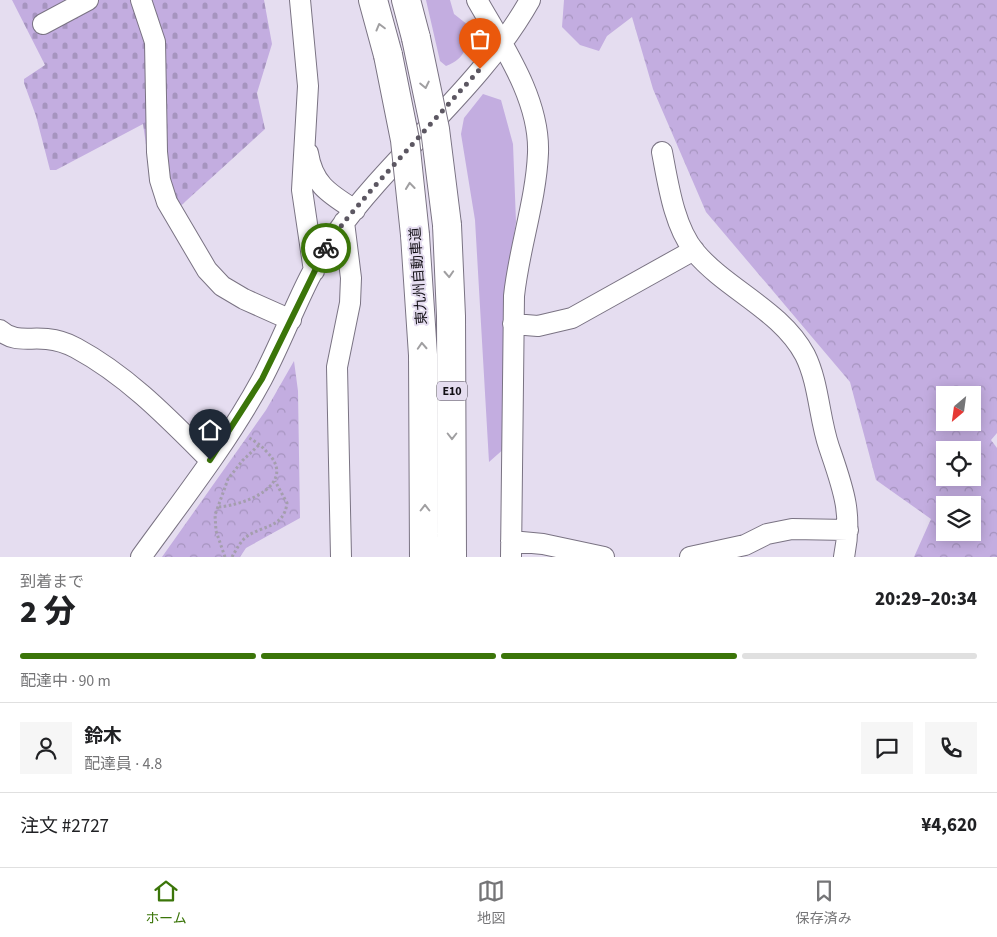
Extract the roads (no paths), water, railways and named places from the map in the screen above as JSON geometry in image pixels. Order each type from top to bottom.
[{"type":"highway","name":"東九州自動車道","points":[[373,0],[388,55],[405,140],[416,234],[423,355],[424,557]]},
{"type":"highway","name":"E10","points":[[406,0],[435,129],[447,225],[451,316],[452,557]]},
{"type":"street","points":[[43,24],[88,0]]},
{"type":"street","points":[[141,0],[155,42],[157,152],[160,180],[167,202],[207,270],[222,286],[244,300],[292,320]]},
{"type":"street","points":[[300,0],[308,68],[307,132],[302,190],[314,272]]},
{"type":"street","points":[[477,0],[527,95],[538,138],[536,176],[517,266],[513,324],[511,549],[543,544],[604,557]]},
{"type":"street","points":[[141,557],[245,409],[292,320],[314,272],[350,216],[501,44],[530,0]]},
{"type":"street","points":[[307,132],[310,164],[314,175],[350,216],[352,278],[350,303],[337,367],[341,557]]},
{"type":"street","points":[[662,152],[677,216],[694,250],[720,276],[747,296],[785,330],[805,355],[828,444],[848,510],[848,530],[844,557]]},
{"type":"street","points":[[513,324],[538,326],[572,318],[694,250]]},
{"type":"street","points":[[0,330],[15,339],[52,340],[85,353],[136,388],[210,460]]},
{"type":"street","points":[[690,557],[745,545],[767,534],[792,529],[848,530]]}]
